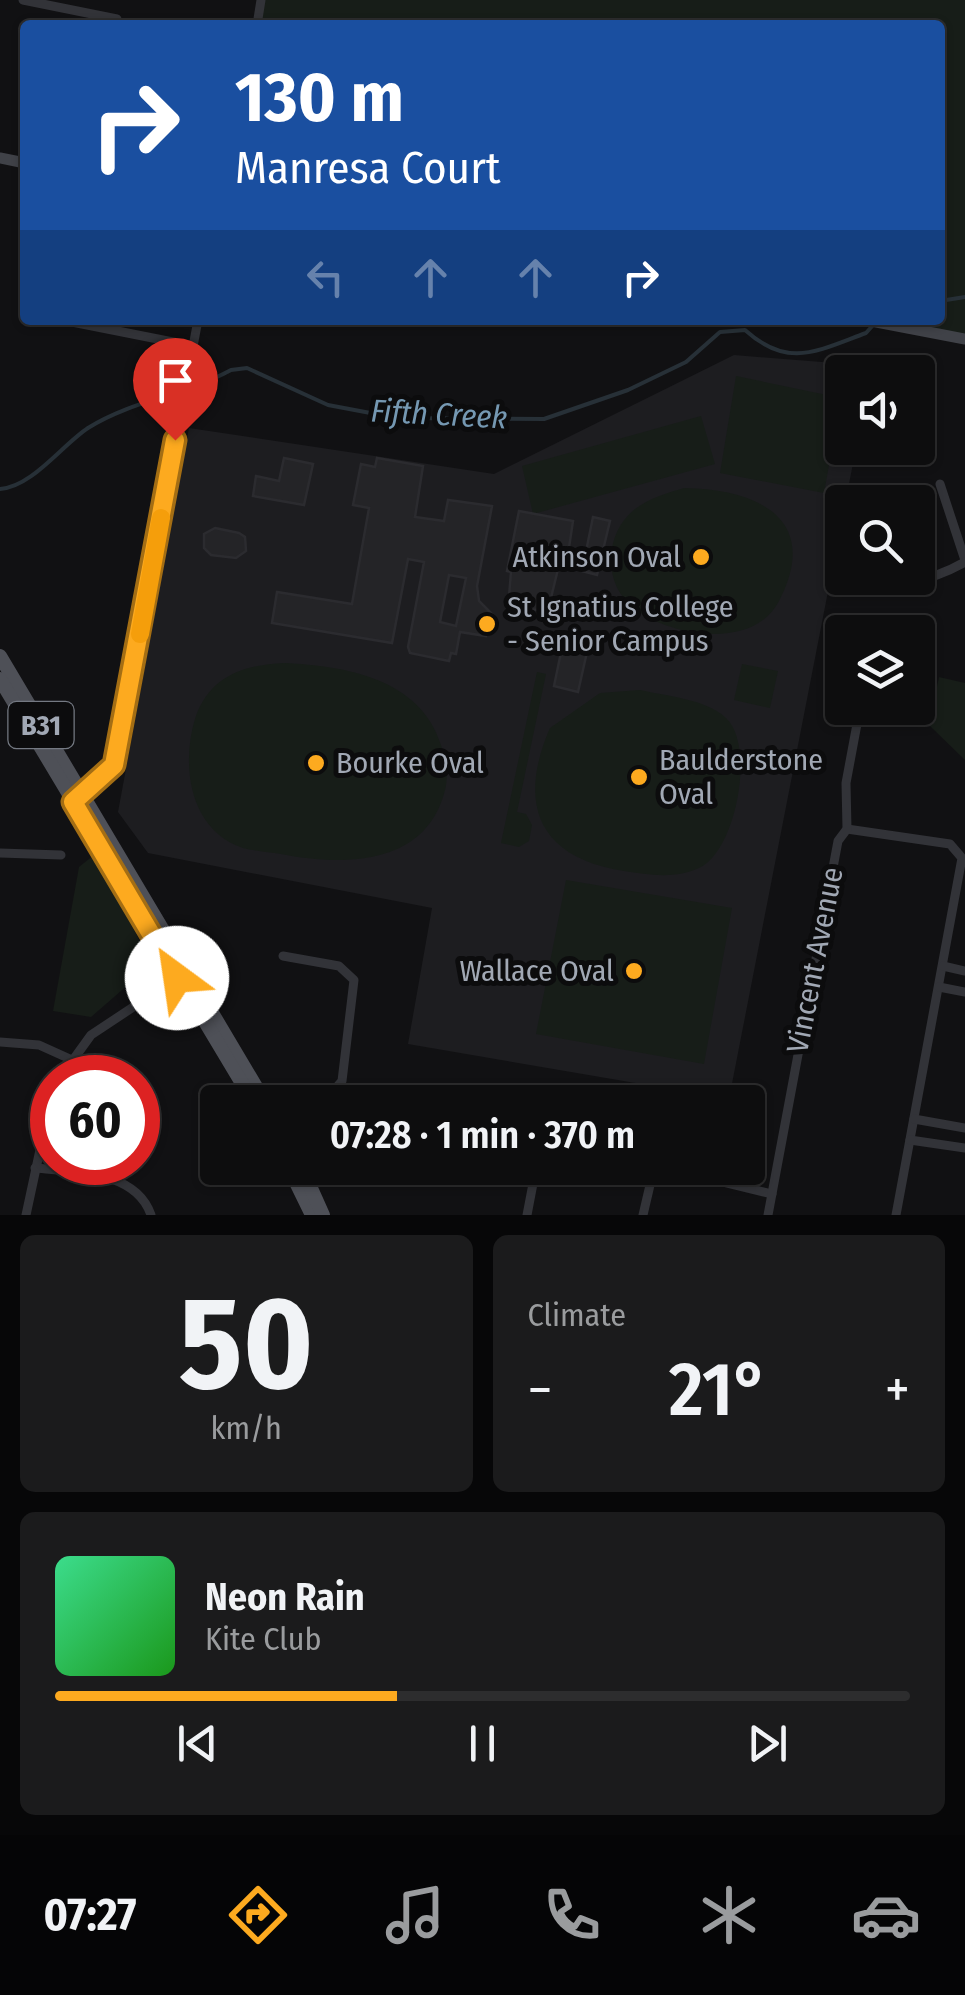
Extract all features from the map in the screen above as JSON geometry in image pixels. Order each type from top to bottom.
[{"type":"main road","points":[[893,325],[965,339]]},
{"type":"main road","name":"B31","points":[[0,656],[244,1085]]},
{"type":"main road","name":"B31","points":[[0,679],[78,798]]},
{"type":"main road","name":"B31","points":[[182,975],[254,1085]]},
{"type":"main road","points":[[298,1185],[312,1215]]},
{"type":"main road","points":[[309,1185],[322,1215]]},
{"type":"street","points":[[22,0],[117,19]]},
{"type":"street","points":[[87,325],[193,346]]},
{"type":"street","points":[[78,798],[114,765],[197,325]]},
{"type":"street","points":[[935,573],[965,561],[940,484]]},
{"type":"street","name":"Vincent Avenue","points":[[768,1215],[838,841],[847,829],[846,784],[857,725]]},
{"type":"street","points":[[847,829],[939,841],[959,851],[960,875],[896,1215]]},
{"type":"street","points":[[0,853],[61,855]]},
{"type":"street","points":[[283,956],[340,966],[354,980],[339,1085]]},
{"type":"street","points":[[942,966],[965,971]]},
{"type":"street","points":[[73,1055],[90,1035],[182,975]]},
{"type":"street","points":[[939,987],[965,992]]},
{"type":"street","points":[[0,1042],[39,1046],[60,1055]]},
{"type":"street","points":[[914,1119],[965,1128]]},
{"type":"street","points":[[910,1140],[965,1148]]},
{"type":"street","points":[[26,1215],[32,1185]]},
{"type":"street","points":[[124,1185],[146,1201],[151,1215]]},
{"type":"street","points":[[527,1215],[533,1185]]},
{"type":"street","points":[[644,1215],[650,1185]]},
{"type":"street","points":[[735,1185],[772,1194]]},
{"type":"shaded area","points":[[261,0],[965,0],[965,339],[891,325],[945,325],[945,20],[258,20]]},
{"type":"shaded area","name":"St Ignatius College - Senior Campus","points":[[734,355],[825,362],[825,465],[853,465],[849,485],[825,485],[827,595],[732,1085],[647,1085],[408,1044],[432,908],[148,853],[118,812],[189,428],[494,474]]},
{"type":"shaded area","points":[[736,376],[825,395],[825,465],[829,465],[824,493],[720,473]]},
{"type":"shaded area","points":[[701,416],[715,464],[533,514],[522,466]]},
{"type":"shaded area","name":"Atkinson Oval","points":[[684,488],[735,494],[757,502],[775,514],[787,529],[792,548],[790,572],[779,601],[767,617],[751,627],[712,634],[690,632],[651,619],[624,599],[617,587],[611,559],[617,531],[625,519],[647,502]]},
{"type":"shaded area","name":"Bourke Oval","points":[[284,663],[331,668],[378,680],[416,704],[431,722],[441,745],[446,784],[435,815],[420,834],[379,855],[330,860],[243,848],[211,827],[200,811],[190,775],[191,737],[201,704],[219,683],[242,670]]},
{"type":"shaded area","points":[[742,664],[778,671],[770,708],[734,700]]},
{"type":"shaded area","points":[[537,672],[546,674],[517,812],[526,814],[532,825],[529,841],[519,847],[501,843]]},
{"type":"shaded area","points":[[939,677],[965,683],[965,760],[929,725],[935,725]]},
{"type":"shaded area","name":"Baulderstone Oval","points":[[640,690],[708,706],[726,718],[735,732],[740,774],[732,821],[712,858],[690,871],[653,875],[624,871],[572,854],[554,840],[542,823],[536,803],[540,755],[550,728],[600,693]]},
{"type":"shaded area","points":[[94,855],[152,964],[91,1017],[53,1011],[79,867]]},
{"type":"shaded area","name":"Wallace Oval","points":[[566,880],[732,908],[704,1064],[536,1034]]},
{"type":"building","points":[[284,458],[313,464],[304,505],[253,496],[256,476],[279,481]]},
{"type":"building","points":[[377,458],[423,466],[415,517],[444,521],[448,500],[492,506],[477,586],[479,601],[494,616],[486,636],[460,632],[456,654],[451,653],[449,661],[410,653],[408,647],[424,562],[408,559],[392,643],[272,623],[277,592],[352,604],[369,508],[353,505],[361,464],[375,467]],"holes":[[[449,575],[466,578],[456,626],[440,622]]]},
{"type":"building","points":[[519,511],[573,521],[567,561],[560,561],[548,610],[508,609],[511,572],[507,571]]},
{"type":"building","points":[[593,517],[610,521],[597,575],[582,571]]},
{"type":"building","points":[[215,528],[245,537],[246,551],[236,558],[211,555],[204,548],[204,534]]},
{"type":"building","points":[[564,638],[589,643],[578,692],[554,686]]},
{"type":"waterway","name":"Fifth Creek","points":[[945,300],[965,297]]},
{"type":"waterway","name":"Fifth Creek","points":[[0,489],[24,481],[78,435],[105,418],[231,370],[247,368],[328,405],[397,418],[544,419],[628,390],[686,362],[720,332],[745,330],[775,349],[803,353],[866,333],[873,325]]},
{"type":"slow traffic","points":[[140,634],[161,518]]},
{"type":"place","name":"Atkinson Oval","points":[[701,557]]},
{"type":"place","name":"St Ignatius College - Senior Campus","points":[[487,624]]},
{"type":"place","name":"Bourke Oval","points":[[316,763]]},
{"type":"place","name":"Baulderstone Oval","points":[[639,777]]},
{"type":"place","name":"Wallace Oval","points":[[634,971]]},
{"type":"route","points":[[175,440],[114,765],[73,802],[177,978]]}]
